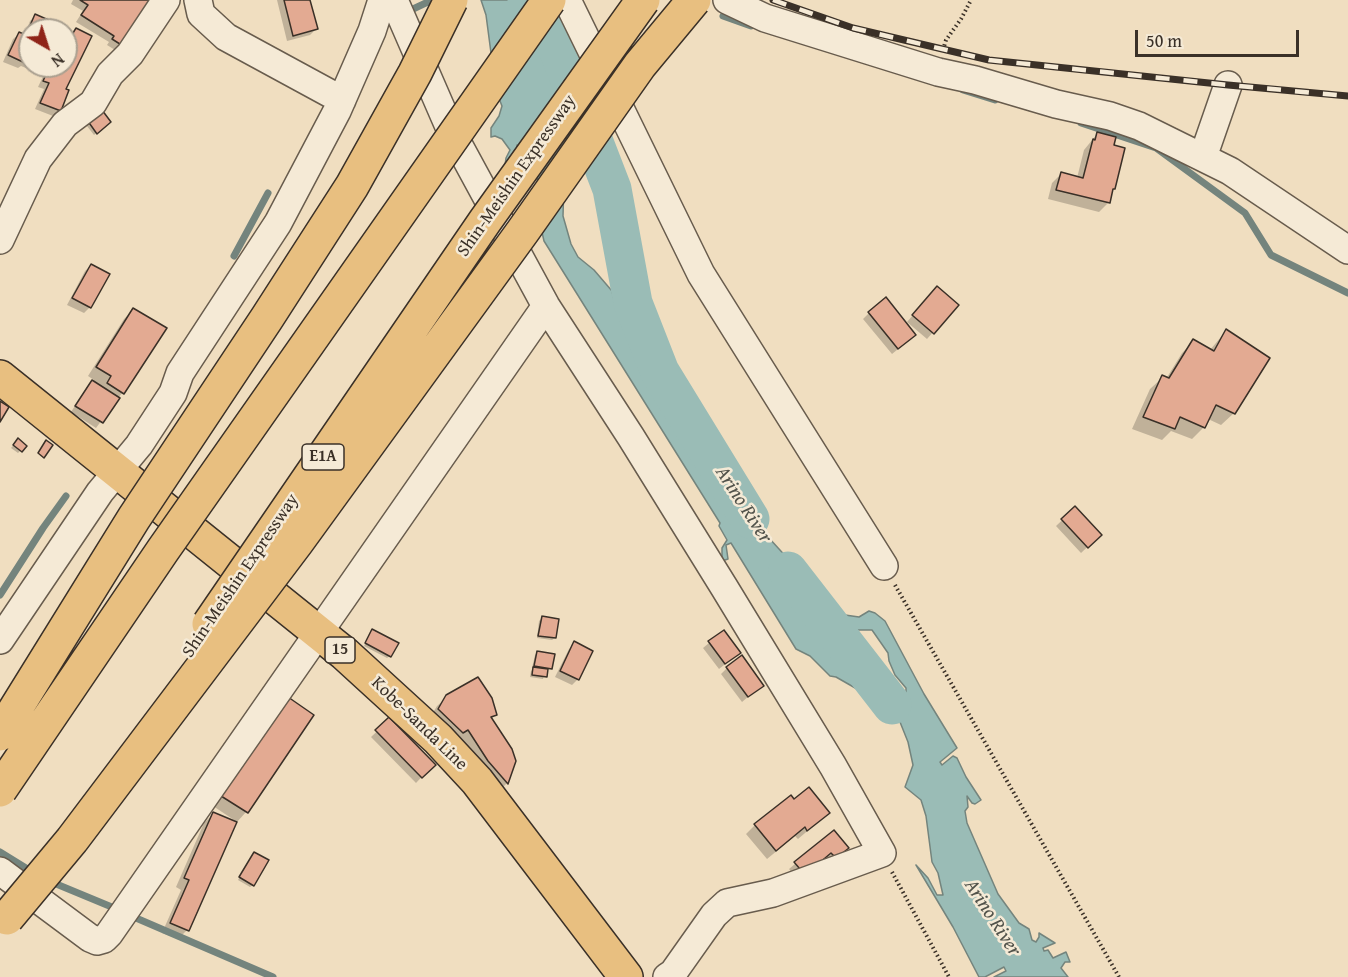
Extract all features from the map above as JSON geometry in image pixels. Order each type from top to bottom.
[{"type":"main road","points":[[352,186],[430,0]]},
{"type":"main road","points":[[0,734],[134,518],[352,186],[415,73],[451,0]]},
{"type":"main road","points":[[0,790],[162,550],[549,0]]},
{"type":"main road","name":"Shin-Meishin Expressway","points":[[643,0],[485,220],[8,918],[72,840],[297,542],[523,231],[640,65],[694,0]]},
{"type":"main road","name":"Kobe-Sanda Line","points":[[0,377],[319,633],[438,739],[477,781],[626,977]]},
{"type":"street","points":[[0,240],[38,159],[64,124],[93,104],[110,74],[130,54],[165,0]]},
{"type":"street","points":[[198,0],[201,14],[226,37],[342,100]]},
{"type":"street","points":[[0,640],[99,492],[139,446],[173,393],[180,373],[278,223],[342,100],[372,31],[382,0]]},
{"type":"street","points":[[394,0],[451,131],[546,306],[724,587],[833,765],[882,853],[773,892],[727,903],[714,915],[673,973],[667,977]]},
{"type":"street","points":[[567,0],[701,274],[884,566]]},
{"type":"street","points":[[727,0],[765,18],[938,72],[1110,116],[1139,126],[1230,171],[1348,250]]},
{"type":"street","points":[[1203,157],[1228,85]]},
{"type":"street","points":[[0,871],[90,938],[96,941],[104,939],[546,306]]},
{"type":"path","points":[[938,72],[946,40],[971,0]]},
{"type":"path","points":[[884,566],[1119,977]]},
{"type":"path","points":[[882,853],[949,977]]},
{"type":"water","points":[[481,0],[540,0],[590,103],[577,118],[583,135],[564,181],[563,216],[571,244],[578,257],[594,270],[612,291],[615,304],[702,446],[753,515],[758,526],[790,561],[802,570],[804,584],[845,615],[859,617],[869,611],[885,621],[924,694],[957,748],[940,762],[942,765],[953,756],[957,758],[981,800],[975,804],[967,796],[968,807],[965,811],[967,823],[998,894],[1019,923],[1029,929],[1032,940],[1036,942],[1039,933],[1055,943],[1043,948],[1044,951],[1048,950],[1053,958],[1066,952],[1070,962],[1065,962],[1061,968],[1068,977],[994,977],[1006,971],[1004,967],[985,977],[979,977],[953,927],[916,865],[928,878],[937,895],[943,895],[938,873],[932,862],[926,816],[921,800],[905,787],[913,765],[908,742],[890,704],[880,693],[857,689],[830,676],[810,656],[796,649],[731,543],[726,545],[728,559],[722,561],[722,548],[727,540],[719,526],[720,523],[544,241],[539,219],[537,172],[522,147],[517,145],[516,153],[505,165],[510,150],[502,139],[491,137],[491,128],[502,106],[496,91],[486,15]],"holes":[[[803,601],[809,602],[814,612],[827,613],[847,630],[872,630],[888,653],[895,675],[906,688],[906,694],[901,693],[898,684],[884,674],[871,672],[835,647],[802,605]]]},
{"type":"building","points":[[80,0],[157,0],[131,51],[112,39],[114,36],[81,15],[88,5]]},
{"type":"building","points":[[284,0],[310,0],[318,29],[293,36]]},
{"type":"building","points":[[78,29],[92,36],[78,65]]},
{"type":"building","points":[[18,34],[18,60],[8,55]]},
{"type":"building","points":[[44,78],[71,78],[66,89],[69,90],[61,111],[40,103],[49,83],[43,81]]},
{"type":"building","points":[[99,106],[111,122],[97,134],[85,117]]},
{"type":"building","points":[[1097,132],[1116,137],[1114,145],[1125,148],[1110,203],[1056,190],[1061,172],[1083,178]]},
{"type":"building","points":[[91,264],[110,274],[91,308],[72,298]]},
{"type":"building","points":[[937,286],[959,305],[934,334],[912,315]]},
{"type":"building","points":[[886,297],[916,335],[898,349],[868,312]]},
{"type":"building","points":[[133,308],[167,328],[124,394],[107,383],[111,376],[96,367]]},
{"type":"building","points":[[1226,329],[1270,358],[1235,414],[1216,405],[1205,428],[1180,417],[1175,429],[1143,417],[1162,375],[1169,378],[1193,339],[1214,351]]},
{"type":"building","points":[[92,380],[120,398],[103,423],[75,406]]},
{"type":"building","points":[[0,401],[9,407],[0,422]]},
{"type":"building","points":[[18,438],[27,446],[22,452],[13,445]]},
{"type":"building","points":[[46,440],[53,445],[44,458],[38,453]]},
{"type":"building","points":[[1075,506],[1102,535],[1088,548],[1061,519]]},
{"type":"building","points":[[542,616],[559,619],[556,638],[538,636]]},
{"type":"building","points":[[372,629],[399,643],[391,657],[365,643]]},
{"type":"building","points":[[724,630],[741,653],[725,664],[708,641]]},
{"type":"building","points":[[574,641],[593,651],[579,680],[560,671]]},
{"type":"building","points":[[537,651],[555,654],[552,669],[534,666]]},
{"type":"building","points":[[742,655],[764,686],[748,697],[726,667]]},
{"type":"building","points":[[533,667],[548,669],[547,677],[532,675]]},
{"type":"building","points":[[478,677],[492,698],[497,715],[491,717],[512,749],[516,761],[508,784],[488,761],[468,730],[463,733],[438,709],[446,695]]},
{"type":"building","points":[[288,697],[314,715],[248,813],[221,796]]},
{"type":"building","points":[[389,717],[436,765],[422,778],[375,730]]},
{"type":"building","points":[[809,787],[830,813],[807,831],[805,827],[776,851],[754,824],[791,795],[794,799]]},
{"type":"building","points":[[213,812],[237,822],[189,931],[170,923],[189,880],[184,878]]},
{"type":"building","points":[[834,830],[849,848],[836,858],[831,853],[805,875],[794,862]]},
{"type":"building","points":[[254,852],[269,860],[254,886],[239,877]]},
{"type":"waterway","points":[[413,9],[432,0]]},
{"type":"waterway","name":"Arino River","points":[[527,0],[558,49],[612,189],[633,303],[660,372],[750,519]]},
{"type":"waterway","points":[[723,16],[751,26]]},
{"type":"waterway","points":[[963,90],[995,100]]},
{"type":"waterway","points":[[1081,123],[1156,148],[1245,213],[1271,255],[1348,293]]},
{"type":"waterway","points":[[234,256],[268,193]]},
{"type":"waterway","points":[[0,595],[66,496]]},
{"type":"waterway","name":"Arino River","points":[[788,571],[892,705]]},
{"type":"waterway","points":[[0,852],[34,873]]},
{"type":"waterway","points":[[49,881],[119,910]]},
{"type":"waterway","points":[[129,915],[273,977]]},
{"type":"railway","points":[[773,0],[853,28],[989,60],[1348,96]]}]
